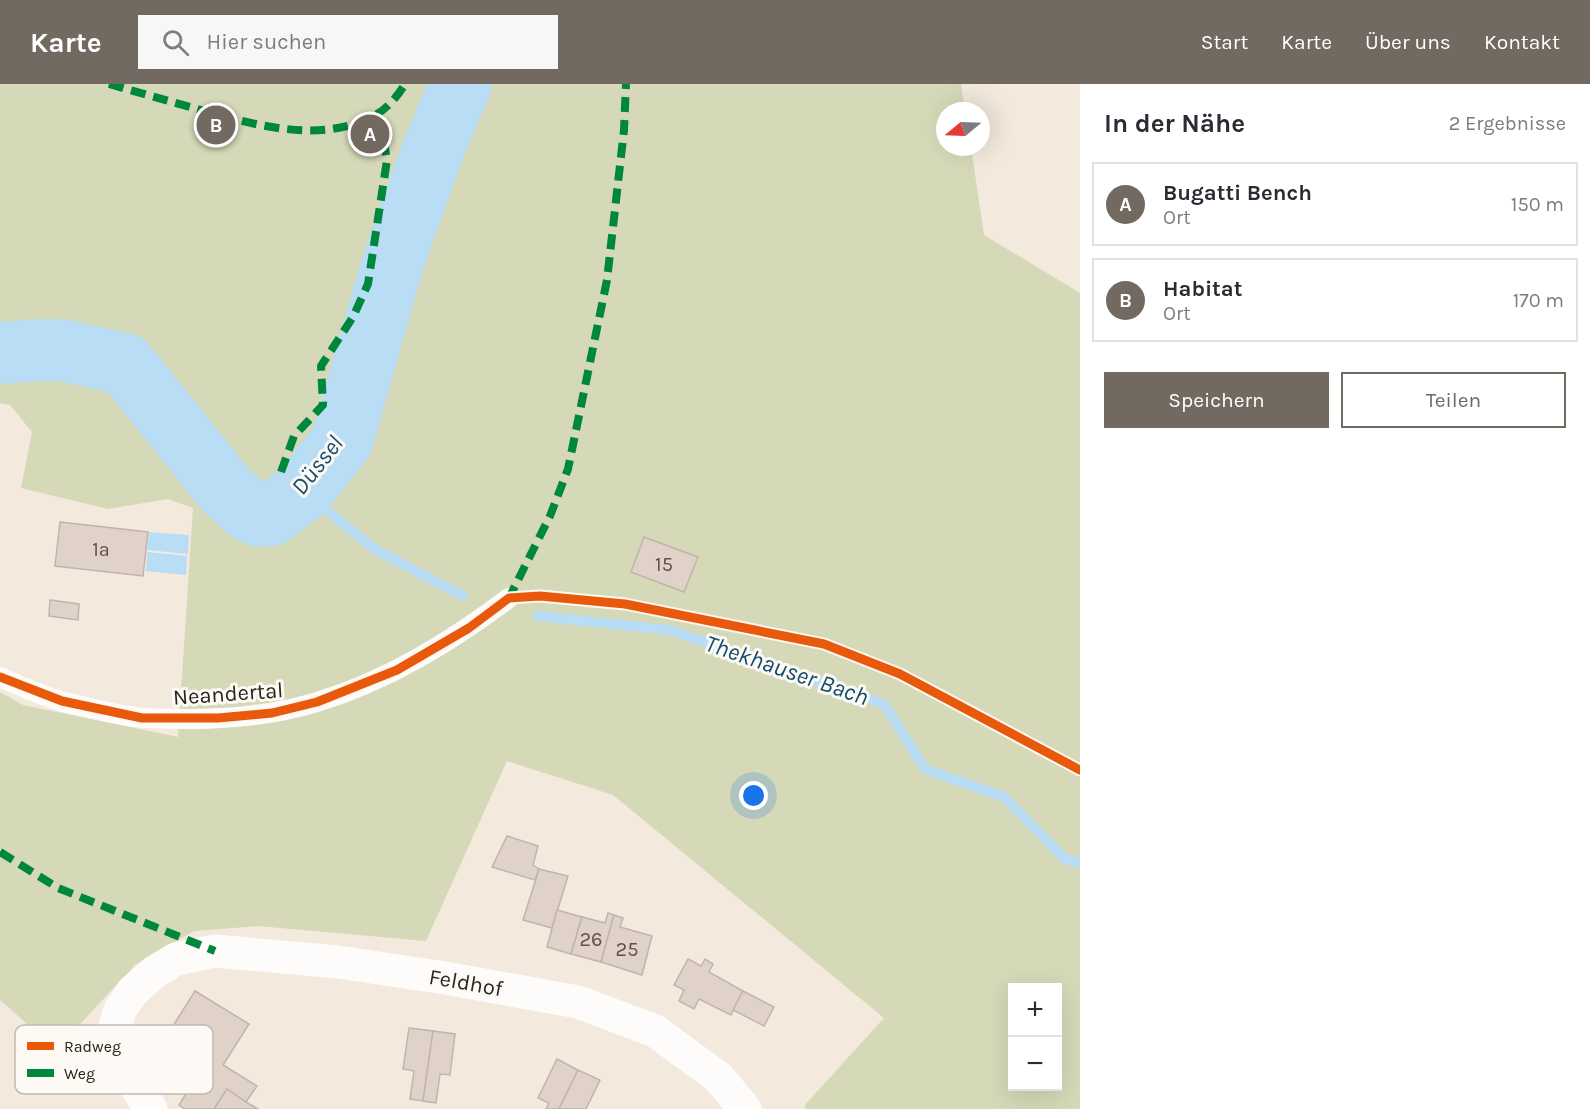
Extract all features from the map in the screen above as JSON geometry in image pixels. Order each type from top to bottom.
[{"type":"main road","name":"Feldhof","points":[[115,1025],[120,1010],[132,992],[156,971],[176,959],[214,951],[339,962],[578,1002],[656,1031],[718,1077],[745,1109]]},
{"type":"main road","name":"Feldhof","points":[[141,1094],[151,1109]]},
{"type":"lane","name":"Neandertal","points":[[0,677],[62,701],[142,718],[218,718],[272,713],[317,702],[397,670],[469,628],[509,598]]},
{"type":"green space","points":[[0,84],[961,84],[964,102],[936,102],[936,156],[972,156],[984,235],[1080,293],[1080,1109],[806,1109],[804,1106],[884,1018],[613,795],[507,761],[426,941],[258,926],[194,931],[136,964],[79,1025],[28,1025],[0,1000],[0,692],[23,705],[178,737],[193,508],[168,499],[108,509],[21,488],[32,432],[10,405],[0,403]]},
{"type":"water","points":[[149,532],[189,535],[188,554],[147,550]]},
{"type":"water","points":[[147,552],[187,556],[186,575],[146,571]]},
{"type":"building","points":[[60,522],[148,532],[143,576],[55,566]]},
{"type":"building","points":[[644,537],[698,557],[684,592],[631,572]]},
{"type":"building","points":[[50,600],[79,604],[78,620],[49,616]]},
{"type":"building","points":[[507,836],[538,846],[533,865],[539,869],[535,880],[492,867]]},
{"type":"building","points":[[539,869],[568,876],[552,928],[523,920]]},
{"type":"building","points":[[557,910],[582,917],[571,954],[547,947]]},
{"type":"building","points":[[608,913],[614,915],[601,962],[571,954],[582,917],[605,923]]},
{"type":"building","points":[[614,915],[623,918],[620,927],[652,936],[642,975],[601,962]]},
{"type":"building","points":[[688,959],[701,966],[705,959],[713,964],[709,972],[743,991],[731,1015],[699,999],[694,1009],[679,1001],[684,990],[674,985]]},
{"type":"building","points":[[195,991],[249,1024],[223,1065],[257,1086],[246,1102],[227,1089],[214,1109],[185,1109],[179,1105],[186,1094],[213,1094],[213,1025],[174,1025]]},
{"type":"building","points":[[743,991],[774,1007],[764,1026],[733,1010]]},
{"type":"building","points":[[409,1028],[433,1031],[423,1101],[410,1099],[414,1071],[403,1069]]},
{"type":"building","points":[[433,1031],[455,1034],[450,1075],[440,1074],[436,1103],[423,1101]]},
{"type":"building","points":[[557,1059],[578,1070],[559,1109],[546,1109],[549,1103],[538,1098]]},
{"type":"building","points":[[578,1070],[600,1080],[586,1109],[559,1109]]},
{"type":"building","points":[[227,1089],[246,1102],[258,1109],[214,1109]]},
{"type":"waterway","name":"Düssel","points":[[0,353],[62,350],[125,364],[226,490],[249,511],[260,516],[271,515],[303,491],[342,441],[393,262],[433,150],[461,84]]},
{"type":"waterway","name":"Thekhauser Bach","points":[[303,491],[376,550],[463,596]]},
{"type":"waterway","name":"Thekhauser Bach","points":[[537,616],[670,630],[884,704],[925,769],[1004,797],[1065,859],[1080,863]]},
{"type":"marked path","points":[[109,84],[239,120],[286,129],[310,130],[333,129],[355,124],[377,114],[393,100],[405,84]]},
{"type":"marked path","points":[[511,598],[509,598],[550,516],[568,469],[607,280],[624,130],[626,84]]},
{"type":"marked path","points":[[281,472],[294,436],[323,405],[321,366],[353,317],[368,284],[387,160],[379,114]]},
{"type":"marked path","points":[[0,852],[58,888],[215,951]]},
{"type":"cycle path","points":[[0,677],[62,701],[142,718],[218,718],[272,713],[317,702],[397,670],[469,628],[509,598],[540,596],[625,604],[824,644],[900,674],[1080,770]]},
{"type":"place","name":"Habitat","points":[[216,125]]},
{"type":"place","name":"Bugatti Bench","points":[[370,134]]}]
